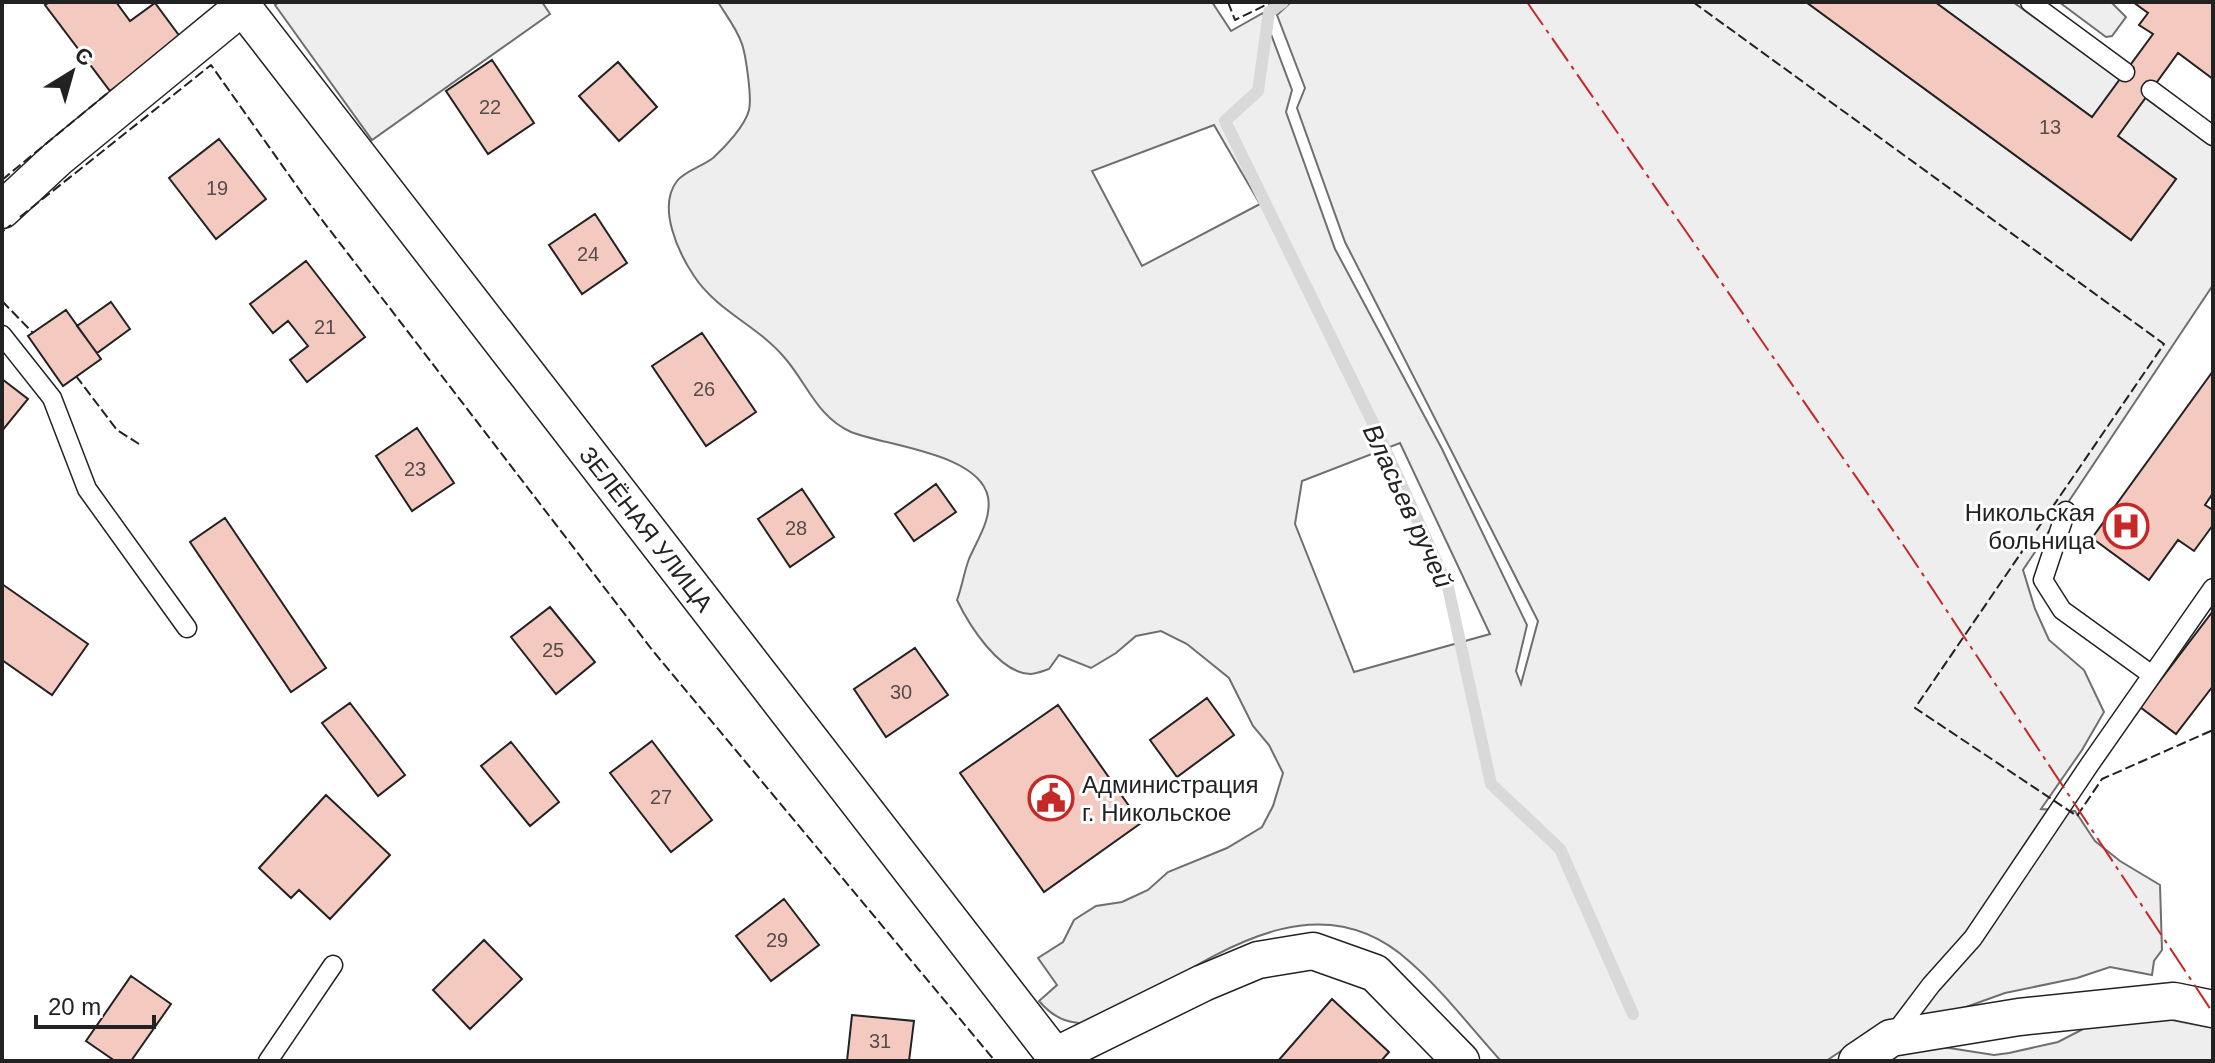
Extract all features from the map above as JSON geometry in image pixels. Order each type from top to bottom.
[{"type":"street","points":[[2,210],[58,158],[241,4]]},
{"type":"street","name":"ЗЕЛЁНАЯ УЛИЦА","points":[[241,4],[1054,1059]]},
{"type":"street","points":[[1054,1059],[1203,983],[1258,960],[1313,951],[1375,973],[1461,1061]]},
{"type":"street","points":[[1857,1061],[1891,1038],[2019,1017],[2174,1001],[2213,1009]]},
{"type":"lane","points":[[2030,2],[2125,72]]},
{"type":"lane","points":[[2151,90],[2213,136]]},
{"type":"lane","points":[[2,335],[52,398],[87,489],[187,628]]},
{"type":"lane","points":[[2066,511],[2043,580],[2062,610],[2152,675]]},
{"type":"lane","points":[[1891,1038],[1931,985],[1973,938],[2213,588]]},
{"type":"lane","points":[[268,1061],[333,965]]},
{"type":"shaded area","points":[[279,2],[542,2],[550,14],[372,140],[275,5]]},
{"type":"shaded area","points":[[718,2],[1212,2],[1231,31],[1263,13],[1292,90],[1286,112],[1335,249],[1442,449],[1527,625],[1516,671],[1521,684],[1538,621],[1345,242],[1297,108],[1305,88],[1277,15],[1291,2],[1806,2],[2131,240],[2176,179],[1935,2],[2013,2],[2213,147],[2213,285],[2023,570],[2049,640],[2084,670],[2104,712],[2041,809],[2075,811],[2095,841],[2120,861],[2160,885],[2162,950],[2154,961],[2152,975],[2110,967],[2077,978],[2005,993],[1941,1016],[1871,1031],[1826,1061],[1501,1061],[1410,962],[1371,936],[1331,925],[1291,927],[1250,939],[1097,1024],[1072,1022],[1052,1013],[1039,1001],[1057,985],[1038,958],[1063,942],[1074,920],[1096,906],[1122,902],[1148,890],[1168,872],[1227,848],[1262,827],[1273,806],[1283,773],[1269,745],[1253,726],[1229,678],[1187,644],[1161,631],[1136,636],[1091,668],[1059,655],[1049,669],[1030,674],[1018,672],[996,657],[977,634],[957,600],[969,559],[988,513],[988,497],[981,482],[968,470],[950,461],[839,426],[821,409],[774,346],[714,299],[694,276],[672,229],[669,216],[671,192],[680,177],[713,158],[729,142],[743,123],[750,104],[742,44]],"holes":[[[1214,125],[1260,204],[1142,266],[1092,171]],[[1400,443],[1490,634],[1354,672],[1295,524],[1302,481]]]},
{"type":"shaded area","points":[[2059,2],[2111,2],[2126,17],[2112,36],[2106,37]]},
{"type":"shaded area","points":[[2146,1015],[2213,1028],[2213,1061],[1880,1061],[1892,1052],[1943,1047],[1994,1055],[2009,1053],[2058,1042],[2087,1027]]},
{"type":"building","points":[[50,2],[116,2],[130,21],[155,3],[181,38],[110,91],[45,5]]},
{"type":"building","points":[[1806,2],[1935,2],[2092,117],[2153,34],[2139,25],[2148,13],[2133,2],[2213,2],[2213,79],[2178,53],[2118,136],[2176,179],[2131,240]]},
{"type":"building","points":[[492,60],[534,123],[488,154],[446,91]]},
{"type":"building","points":[[618,62],[657,107],[619,141],[579,96]]},
{"type":"building","points":[[219,139],[266,199],[216,239],[169,178]]},
{"type":"building","points":[[595,214],[627,263],[582,294],[549,245]]},
{"type":"building","points":[[306,261],[365,337],[307,382],[290,360],[308,346],[288,321],[273,333],[250,304]]},
{"type":"building","points":[[111,302],[130,329],[97,353],[77,326]]},
{"type":"building","points":[[66,310],[101,359],[63,386],[28,336]]},
{"type":"building","points":[[702,333],[756,412],[706,446],[652,366]]},
{"type":"building","points":[[2213,371],[2213,493],[2205,505],[2213,510],[2213,525],[2194,551],[2178,540],[2149,580],[2092,538]]},
{"type":"building","points":[[2,379],[28,399],[2,431]]},
{"type":"building","points":[[417,428],[454,483],[412,511],[376,456]]},
{"type":"building","points":[[936,484],[956,512],[914,541],[895,514]]},
{"type":"building","points":[[802,489],[834,537],[790,567],[758,519]]},
{"type":"building","points":[[225,518],[326,668],[291,692],[190,542]]},
{"type":"building","points":[[2,584],[88,644],[52,695],[2,660]]},
{"type":"building","points":[[550,607],[595,662],[556,694],[511,637]]},
{"type":"building","points":[[2213,611],[2213,686],[2176,734],[2140,707]]},
{"type":"building","points":[[915,648],[948,695],[886,737],[854,689]]},
{"type":"building","points":[[1207,698],[1234,735],[1177,777],[1150,740]]},
{"type":"building","points":[[350,703],[405,775],[378,796],[322,723]]},
{"type":"building","name":"Администрация г. Никольское","points":[[1058,705],[1141,823],[1044,892],[960,773]]},
{"type":"building","points":[[652,741],[712,820],[671,852],[610,773]]},
{"type":"building","points":[[511,742],[559,802],[530,826],[481,766]]},
{"type":"building","points":[[326,795],[390,855],[330,919],[299,890],[291,898],[259,868]]},
{"type":"building","points":[[784,899],[819,945],[771,981],[736,936]]},
{"type":"building","points":[[484,940],[522,979],[470,1029],[433,990]]},
{"type":"building","points":[[131,976],[171,1004],[131,1061],[115,1061],[86,1041]]},
{"type":"building","points":[[1332,999],[1389,1052],[1381,1061],[1278,1061]]},
{"type":"building","points":[[852,1015],[914,1021],[909,1061],[847,1061]]},
{"type":"waterway","name":"Власьев ручей","points":[[1283,2],[1269,12],[1258,91],[1225,121],[1375,427],[1448,587],[1491,784],[1560,849],[1633,1014]]},
{"type":"fence","points":[[1228,2],[1235,20],[1272,2]]},
{"type":"fence","points":[[1693,2],[2164,344],[1915,708],[2077,816],[2102,779],[2213,730]]},
{"type":"fence","points":[[20,217],[211,65],[306,199],[653,651],[995,1061]]},
{"type":"fence","points":[[2,180],[110,91]]},
{"type":"fence","points":[[2,253],[3,231],[11,225]]},
{"type":"fence","points":[[2,301],[33,333]]},
{"type":"fence","points":[[76,376],[117,430],[139,444]]},
{"type":"power","points":[[1527,2],[1906,549],[2213,1013]]},
{"type":"place","name":"Никольская больница","points":[[2126,526]]},
{"type":"place","name":"Администрация г. Никольское","points":[[1051,798]]}]
